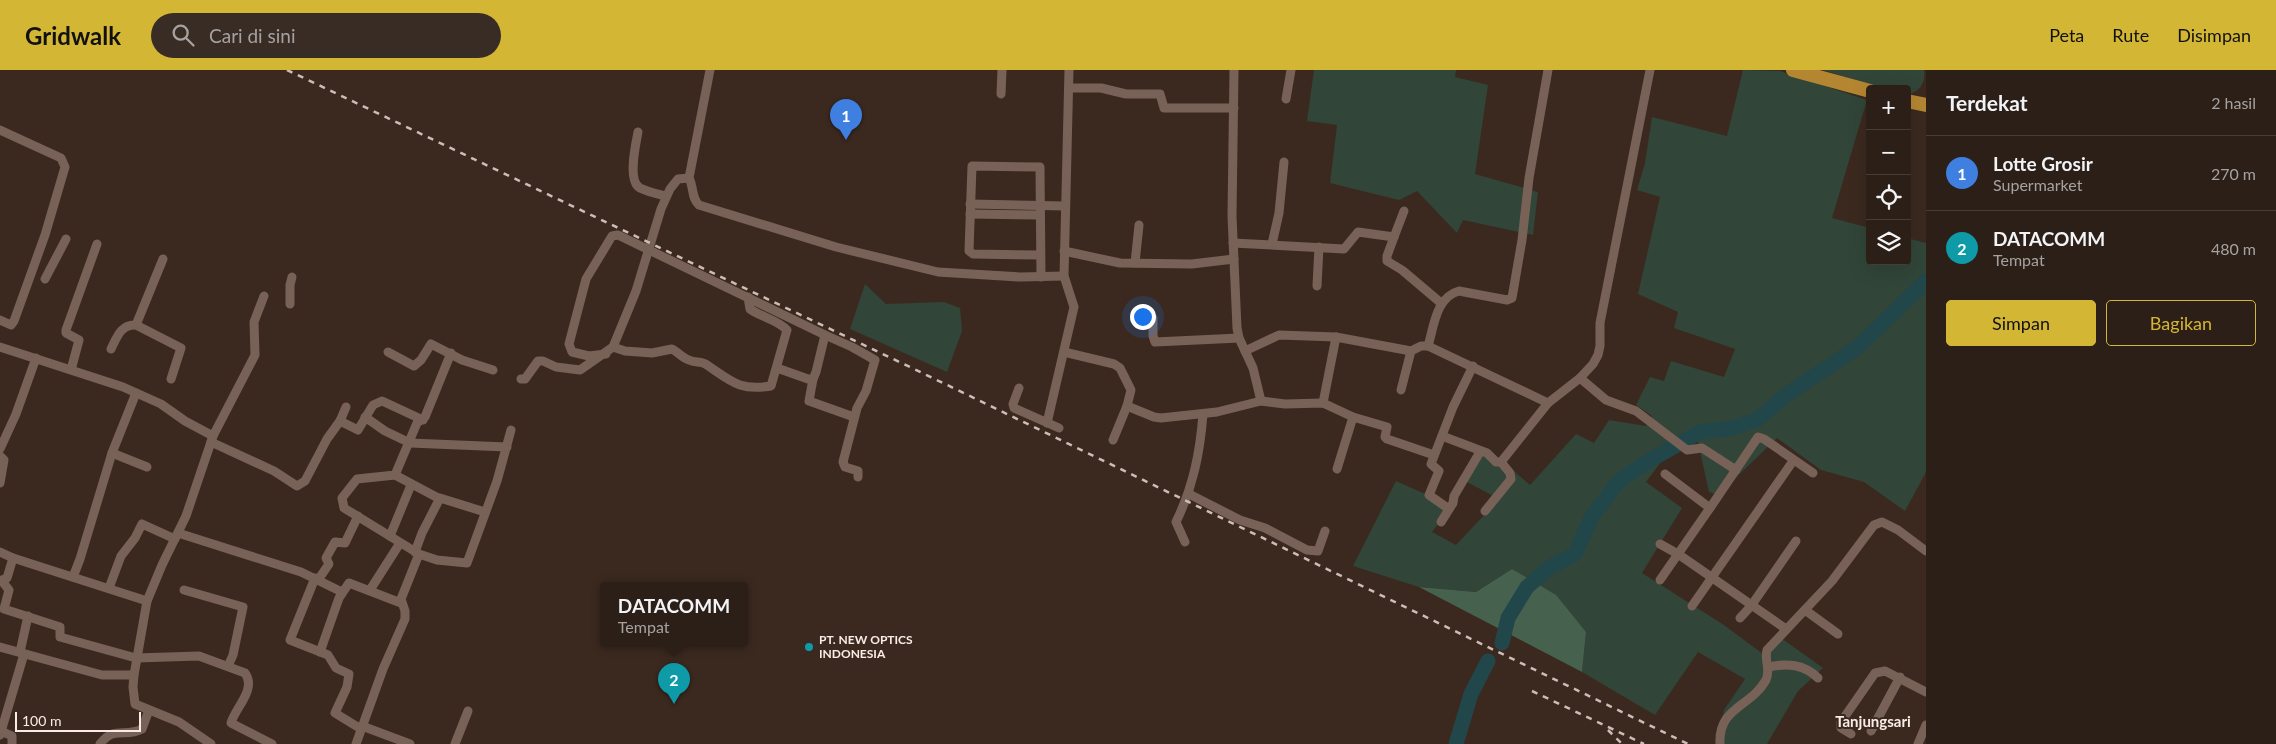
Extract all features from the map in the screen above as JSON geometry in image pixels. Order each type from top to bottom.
[{"type":"highway","points":[[1793,70],[1866,90]]},
{"type":"highway","points":[[1911,102],[1926,105]]},
{"type":"street","points":[[710,70],[689,178],[692,184],[693,197],[699,205],[836,247],[947,273],[1041,277],[1064,276]]},
{"type":"street","points":[[1001,94],[1002,70]]},
{"type":"street","points":[[1046,423],[1074,307],[1064,276],[1069,70]]},
{"type":"street","points":[[1234,70],[1233,243],[1239,338],[1253,368],[1261,401]]},
{"type":"street","points":[[1286,99],[1291,70]]},
{"type":"street","points":[[1428,346],[1440,304],[1458,291],[1506,300],[1512,298],[1522,240],[1529,178],[1548,70]]},
{"type":"street","points":[[1501,462],[1548,403],[1580,378],[1598,355],[1600,322],[1650,70]]},
{"type":"street","points":[[1069,88],[1101,88],[1126,94],[1160,94],[1164,108],[1234,108]]},
{"type":"street","points":[[0,132],[61,158],[65,167],[45,235],[14,322],[11,324],[0,320]]},
{"type":"street","points":[[638,132],[633,164],[636,184],[639,188],[666,196]]},
{"type":"street","points":[[1272,244],[1279,214],[1284,162]]},
{"type":"street","points":[[1040,255],[970,253],[972,166],[1039,166],[1041,277]]},
{"type":"street","points":[[521,380],[525,379],[538,360],[543,360],[556,367],[580,370],[606,354],[613,347],[636,291],[648,248],[666,196],[678,180],[689,178]]},
{"type":"street","points":[[970,209],[1040,210],[1065,206]]},
{"type":"street","points":[[1404,211],[1387,256],[1388,261],[1402,270],[1440,304]]},
{"type":"street","points":[[1135,263],[1139,225]]},
{"type":"street","points":[[1233,243],[1344,249],[1358,232],[1394,237]]},
{"type":"street","points":[[606,354],[579,355],[569,348],[570,334],[584,292],[586,279],[599,255],[615,235],[620,235],[852,347],[874,360],[866,391],[854,417],[843,464],[858,470],[858,477]]},
{"type":"street","points":[[45,279],[66,239]]},
{"type":"street","points":[[71,370],[79,340],[66,333],[66,330],[97,244]]},
{"type":"street","points":[[1317,286],[1319,247]]},
{"type":"street","points":[[1064,251],[1114,262],[1135,263],[1192,264],[1234,259]]},
{"type":"street","points":[[136,325],[163,259]]},
{"type":"street","points":[[290,304],[292,277]]},
{"type":"street","points":[[211,744],[179,722],[137,706],[134,702],[134,674],[147,601],[159,571],[186,516],[212,439],[255,355],[254,322],[264,296]]},
{"type":"street","points":[[613,347],[652,353],[672,349],[688,360],[706,364],[732,382],[750,388],[771,386],[787,330],[780,323],[756,314],[750,309],[748,297]]},
{"type":"street","points":[[1153,318],[1153,336],[1156,342],[1239,338]]},
{"type":"street","points":[[111,349],[125,326],[136,325],[182,348],[171,379]]},
{"type":"street","points":[[824,335],[816,372],[812,379],[809,402],[854,417]]},
{"type":"street","points":[[1245,350],[1279,335],[1336,337],[1411,351],[1428,346],[1548,403]]},
{"type":"street","points":[[1323,403],[1336,337]]},
{"type":"street","points":[[388,352],[414,366],[421,360],[430,344],[451,353],[465,362],[494,370]]},
{"type":"street","points":[[0,347],[136,393],[161,404],[212,439],[274,470],[293,485],[300,486],[305,481],[346,407]]},
{"type":"street","points":[[1401,390],[1411,351]]},
{"type":"street","points":[[1064,352],[1118,366],[1131,387],[1128,406],[1113,440]]},
{"type":"street","points":[[395,475],[417,423],[423,420],[451,353]]},
{"type":"street","points":[[0,449],[16,414],[36,358]]},
{"type":"street","points":[[1449,509],[1429,495],[1439,471],[1431,464],[1453,407],[1473,366]]},
{"type":"street","points":[[777,368],[808,380],[812,379]]},
{"type":"street","points":[[1580,378],[1606,400],[1636,411],[1687,450],[1702,448],[1736,470]]},
{"type":"street","points":[[1019,388],[1013,404],[1014,408],[1059,428]]},
{"type":"street","points":[[73,577],[112,453],[136,393]]},
{"type":"street","points":[[340,420],[358,430],[373,405],[382,401],[423,420]]},
{"type":"street","points":[[1128,406],[1157,418],[1203,414],[1261,401],[1285,404],[1323,403],[1352,416],[1386,427],[1385,437],[1387,440],[1434,455]]},
{"type":"street","points":[[1185,542],[1176,522],[1189,494],[1200,452],[1203,414]]},
{"type":"street","points":[[1337,469],[1352,416]]},
{"type":"street","points":[[365,418],[385,431],[410,443],[506,447]]},
{"type":"street","points":[[485,512],[440,499],[395,475],[360,478],[344,495],[342,504],[347,511],[417,553],[437,560],[467,563],[497,480],[511,430]]},
{"type":"street","points":[[1442,436],[1480,452],[1487,453],[1496,462],[1501,462],[1510,473],[1511,479],[1485,511]]},
{"type":"street","points":[[1660,580],[1758,437],[1764,439],[1793,461],[1813,473]]},
{"type":"street","points":[[1441,522],[1480,452]]},
{"type":"street","points":[[112,453],[147,467]]},
{"type":"street","points":[[0,456],[4,460],[0,483]]},
{"type":"street","points":[[1692,606],[1793,461]]},
{"type":"street","points":[[1665,474],[1710,508]]},
{"type":"street","points":[[390,536],[411,485]]},
{"type":"street","points":[[1189,494],[1240,520],[1265,528],[1307,550],[1318,551],[1325,531]]},
{"type":"street","points":[[401,603],[422,533],[436,510],[440,499]]},
{"type":"street","points":[[358,516],[345,543],[335,542],[333,544],[326,560],[329,564],[317,579],[290,639],[296,644],[330,657],[338,669],[349,674],[347,687],[335,713],[361,727],[410,744]]},
{"type":"street","points":[[1720,744],[1720,731],[1727,716],[1760,689],[1767,679],[1767,650],[1832,581],[1877,523],[1882,522],[1898,530],[1926,551]]},
{"type":"street","points":[[109,588],[122,556],[142,524],[176,536],[295,570],[342,592]]},
{"type":"street","points":[[1740,618],[1751,606],[1796,541]]},
{"type":"street","points":[[370,590],[400,543]]},
{"type":"street","points":[[1660,544],[1678,554],[1786,630]]},
{"type":"street","points":[[0,552],[13,558],[147,601]]},
{"type":"street","points":[[13,558],[7,578],[1,581],[9,590],[4,609],[60,627],[60,637],[136,658],[194,656],[245,673],[248,680],[241,705],[231,723],[272,744]]},
{"type":"street","points":[[320,652],[342,592],[350,583],[401,603],[406,610],[406,619],[384,664],[356,744]]},
{"type":"street","points":[[184,590],[243,607],[237,641],[228,666]]},
{"type":"street","points":[[1805,610],[1838,634]]},
{"type":"street","points":[[12,744],[12,736],[1,733],[22,653],[28,616]]},
{"type":"street","points":[[0,647],[102,675],[134,674]]},
{"type":"street","points":[[1768,667],[1799,666],[1809,669],[1818,678]]},
{"type":"street","points":[[1851,734],[1841,728],[1841,722],[1872,674],[1884,671],[1900,677],[1926,692]]},
{"type":"street","points":[[1871,730],[1900,677]]},
{"type":"street","points":[[100,744],[106,736],[113,733],[134,732],[142,728],[149,710]]},
{"type":"street","points":[[455,744],[468,711]]},
{"type":"street","points":[[1918,744],[1926,725]]},
{"type":"green space","points":[[1314,70],[1456,70],[1455,77],[1488,85],[1475,174],[1538,192],[1533,235],[1463,220],[1457,233],[1417,191],[1399,200],[1330,183],[1337,125],[1307,121]]},
{"type":"green space","points":[[1743,70],[1780,71],[1866,100],[1832,218],[1866,227],[1866,265],[1911,265],[1911,239],[1926,243],[1926,472],[1905,511],[1864,482],[1821,470],[1777,438],[1718,495],[1709,492],[1698,442],[1681,435],[1646,482],[1682,508],[1642,573],[1724,625],[1763,654],[1777,635],[1823,668],[1798,691],[1767,744],[1721,744],[1717,742],[1724,710],[1745,679],[1698,652],[1655,715],[1582,672],[1586,632],[1512,569],[1476,592],[1419,587],[1353,566],[1396,481],[1452,506],[1432,532],[1456,545],[1499,499],[1467,482],[1487,448],[1530,485],[1576,434],[1594,443],[1609,420],[1646,426],[1652,416],[1636,405],[1650,377],[1664,381],[1671,361],[1724,377],[1735,349],[1674,328],[1678,312],[1638,294],[1660,197],[1637,190],[1645,163],[1652,117],[1727,136]]},
{"type":"green space","points":[[1823,70],[1924,70],[1923,83],[1911,94],[1911,85],[1870,85]]},
{"type":"green space","points":[[865,284],[886,304],[944,302],[960,308],[962,331],[947,372],[850,329]]},
{"type":"green space","points":[[1512,569],[1556,595],[1586,632],[1582,672],[1419,587],[1476,592]]},
{"type":"waterway","points":[[1502,643],[1508,618],[1527,587],[1550,567],[1575,554],[1591,518],[1619,481],[1647,462],[1700,432],[1733,428],[1758,419],[1786,395],[1858,347],[1926,281]]},
{"type":"waterway","points":[[1456,744],[1471,694],[1488,661]]},
{"type":"railway","points":[[287,70],[910,367],[1688,744]]},
{"type":"railway","points":[[1532,691],[1644,744]]},
{"type":"railway","points":[[1608,730],[1622,744]]},
{"type":"place","name":"Lotte Grosir","points":[[846,140]]},
{"type":"place","name":"PT. NEW OPTICS INDONESIA","points":[[809,647]]},
{"type":"place","name":"DATACOMM","points":[[674,704]]},
{"type":"district","name":"Tanjungsari","points":[[1873,722]]}]
